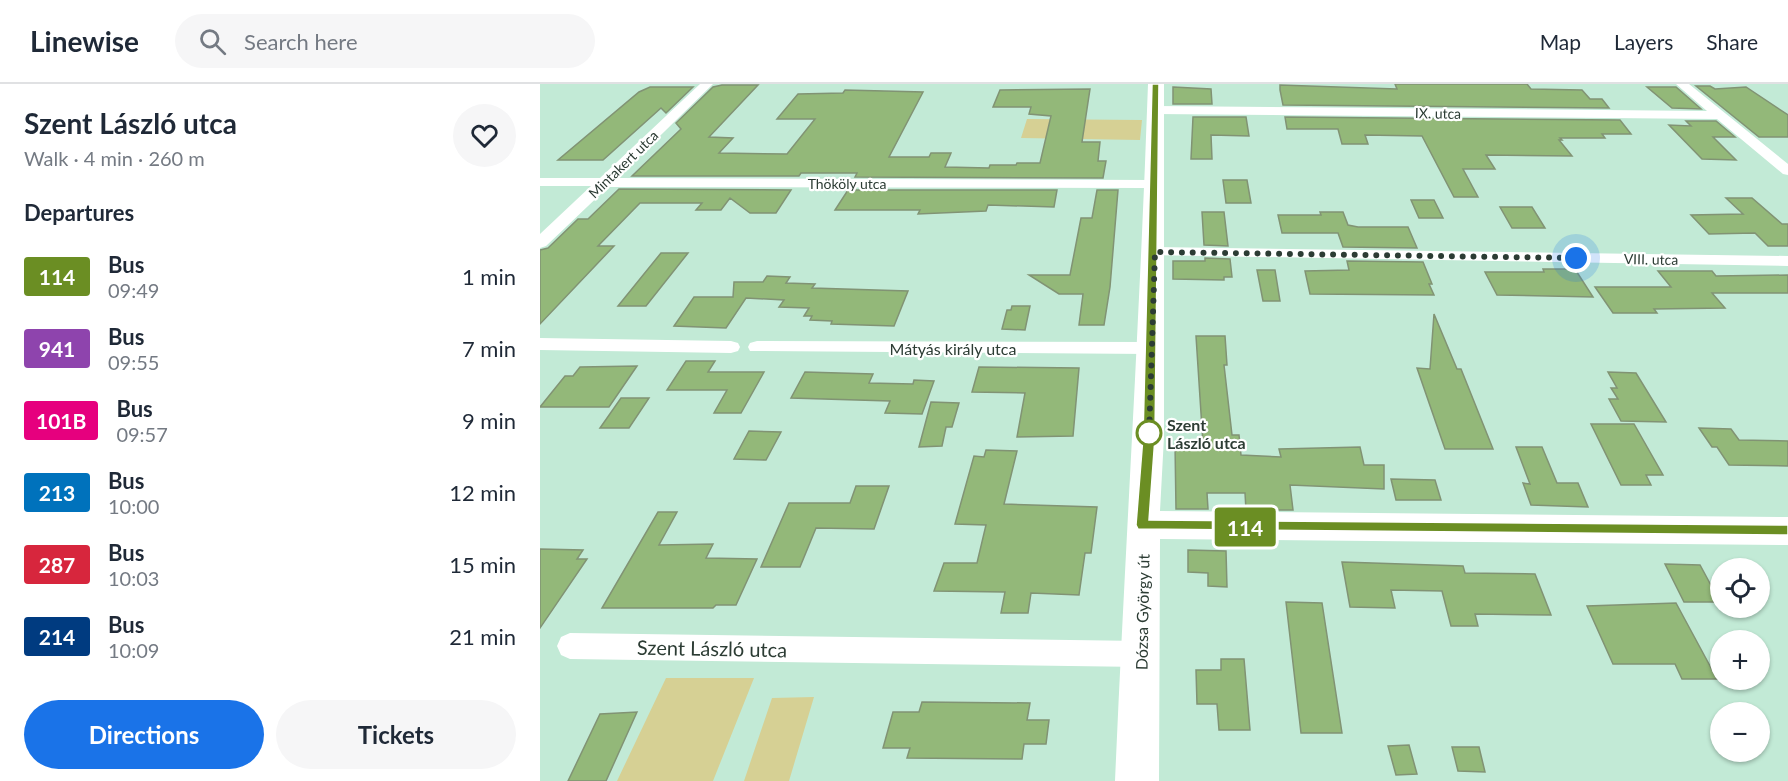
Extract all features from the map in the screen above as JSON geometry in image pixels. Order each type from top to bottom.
[{"type":"street","name":"Mintakert utca","points":[[540,243],[707,84]]},
{"type":"street","name":"Dózsa György út","points":[[1137,781],[1142,654],[1143,525],[1149,437],[1150,348],[1155,252],[1156,84]]},
{"type":"street","points":[[1682,84],[1788,171]]},
{"type":"street","name":"IX. utca","points":[[1155,110],[1720,115]]},
{"type":"street","name":"Thököly utca","points":[[540,182],[1154,184]]},
{"type":"street","name":"VIII. utca","points":[[1155,252],[1788,261]]},
{"type":"street","points":[[540,344],[731,347]]},
{"type":"street","name":"Mátyás király utca","points":[[757,347],[1150,348]]},
{"type":"street","points":[[1143,525],[1788,531]]},
{"type":"street","name":"Szent László utca","points":[[570,646],[1142,654]]},
{"type":"shaded area","points":[[1027,119],[1142,120],[1140,140],[1021,138]]},
{"type":"shaded area","points":[[666,678],[754,678],[713,781],[617,781]]},
{"type":"shaded area","points":[[814,697],[789,781],[744,781],[772,698]]},
{"type":"building","points":[[1395,84],[1527,84],[1531,89],[1582,90],[1590,99],[1602,99],[1609,108],[1283,105],[1280,90],[1280,85],[1397,89]]},
{"type":"building","points":[[758,85],[709,137],[733,138],[719,153],[787,154],[815,119],[777,119],[798,94],[843,93],[845,90],[923,92],[889,157],[929,157],[931,153],[951,153],[945,167],[989,168],[990,165],[1040,163],[1051,116],[1029,114],[1031,107],[993,107],[1000,90],[1090,89],[1082,142],[1100,142],[1098,161],[1106,161],[1103,178],[855,177],[857,173],[801,173],[799,176],[632,176],[681,129],[676,123],[713,87]]},
{"type":"building","points":[[1696,86],[1710,86],[1715,89],[1746,87],[1788,115],[1788,137],[1759,137]]},
{"type":"building","points":[[650,87],[693,87],[666,113],[661,108],[603,160],[558,160],[639,92]]},
{"type":"building","points":[[1173,87],[1211,89],[1212,104],[1173,104]]},
{"type":"building","points":[[1647,87],[1676,87],[1701,109],[1672,108]]},
{"type":"building","points":[[1193,117],[1246,117],[1249,136],[1211,135],[1212,159],[1191,159]]},
{"type":"building","points":[[1285,117],[1620,120],[1631,134],[1602,134],[1605,138],[1560,138],[1562,140],[1559,140],[1572,156],[1486,155],[1495,169],[1463,169],[1478,197],[1454,197],[1422,136],[1365,135],[1368,144],[1342,144],[1338,129],[1287,129]]},
{"type":"building","points":[[1686,121],[1716,121],[1735,137],[1713,137],[1736,160],[1702,159],[1669,125],[1691,126]]},
{"type":"building","points":[[1223,180],[1247,180],[1251,203],[1226,203]]},
{"type":"building","points":[[619,189],[791,190],[776,213],[750,213],[730,198],[721,210],[696,210],[702,203],[640,203],[598,246],[614,246],[540,324],[540,250],[548,248],[578,219],[588,219]]},
{"type":"building","points":[[848,190],[1057,190],[1054,207],[988,205],[986,211],[918,214],[920,210],[835,210]]},
{"type":"building","points":[[1097,190],[1118,190],[1110,287],[1104,325],[1079,325],[1083,294],[1059,294],[1029,275],[1070,275],[1081,218],[1092,218]]},
{"type":"building","points":[[1726,198],[1752,198],[1782,224],[1788,224],[1788,246],[1768,246],[1755,233],[1709,234],[1691,215],[1743,214]]},
{"type":"building","points":[[1411,200],[1434,200],[1443,218],[1419,218]]},
{"type":"building","points":[[1500,207],[1532,207],[1545,228],[1512,228]]},
{"type":"building","points":[[1202,212],[1224,212],[1228,246],[1204,245]]},
{"type":"building","points":[[1320,212],[1343,212],[1348,225],[1358,227],[1408,227],[1417,248],[1343,247],[1338,233],[1282,233],[1278,215],[1321,215]]},
{"type":"building","points":[[661,253],[688,253],[646,306],[618,306]]},
{"type":"building","points":[[1205,258],[1230,259],[1232,277],[1224,277],[1224,280],[1173,279],[1173,261],[1205,261]]},
{"type":"building","points":[[1347,261],[1423,262],[1434,295],[1310,294],[1305,271],[1349,270]]},
{"type":"building","points":[[1543,269],[1575,269],[1593,297],[1497,295],[1485,272],[1544,272]]},
{"type":"building","points":[[1257,270],[1275,270],[1280,301],[1263,301]]},
{"type":"building","points":[[1658,271],[1712,271],[1716,276],[1788,275],[1788,293],[1712,293],[1725,308],[1654,309],[1657,313],[1613,313],[1595,287],[1671,287]]},
{"type":"building","points":[[767,276],[790,277],[786,283],[815,284],[812,288],[908,291],[894,326],[831,324],[832,321],[810,320],[812,316],[804,316],[809,308],[779,307],[784,300],[746,298],[726,328],[674,326],[694,297],[733,297],[734,282],[763,282]]},
{"type":"building","points":[[1012,306],[1030,306],[1025,330],[1002,329],[1007,310],[1011,310]]},
{"type":"building","points":[[1434,314],[1457,369],[1461,369],[1493,449],[1445,449],[1417,368],[1430,369]]},
{"type":"building","points":[[1196,336],[1225,336],[1227,365],[1224,365],[1232,435],[1239,435],[1241,455],[1281,457],[1279,449],[1360,447],[1364,465],[1384,465],[1384,489],[1290,485],[1293,510],[1246,510],[1245,493],[1207,493],[1208,509],[1176,509],[1175,444],[1203,444]]},
{"type":"building","points":[[686,361],[715,361],[708,372],[764,372],[741,413],[714,413],[727,390],[667,390]]},
{"type":"building","points":[[637,366],[609,407],[540,407],[565,376],[573,376],[580,367]]},
{"type":"building","points":[[979,367],[1079,368],[1073,436],[1017,437],[1025,393],[972,392]]},
{"type":"building","points":[[805,372],[873,374],[869,383],[913,384],[914,380],[934,381],[922,414],[885,413],[890,401],[791,398]]},
{"type":"building","points":[[1608,372],[1636,373],[1666,422],[1621,421],[1609,399],[1618,399],[1611,388],[1617,388]]},
{"type":"building","points":[[621,398],[649,398],[629,428],[600,428]]},
{"type":"building","points":[[931,402],[959,403],[952,427],[946,427],[942,446],[919,447]]},
{"type":"building","points":[[1591,424],[1634,424],[1663,475],[1646,475],[1651,485],[1621,485]]},
{"type":"building","points":[[1699,428],[1731,429],[1739,440],[1788,441],[1788,466],[1729,465],[1717,447],[1712,447]]},
{"type":"building","points":[[749,431],[781,432],[766,460],[734,459]]},
{"type":"building","points":[[1516,447],[1542,447],[1557,483],[1578,483],[1588,507],[1531,505],[1523,483],[1530,484]]},
{"type":"building","points":[[986,450],[1017,451],[1004,504],[1097,507],[1091,553],[1085,553],[1079,595],[1031,593],[1028,613],[1001,613],[1005,592],[934,591],[944,563],[977,563],[986,525],[955,524],[974,456],[984,457]]},
{"type":"building","points":[[1391,479],[1435,480],[1441,500],[1396,500]]},
{"type":"building","points":[[856,486],[889,486],[874,529],[816,528],[800,567],[761,567],[789,503],[850,503]]},
{"type":"building","points":[[658,512],[677,512],[659,545],[713,544],[706,558],[757,559],[736,605],[716,605],[713,608],[602,608]]},
{"type":"building","points":[[540,549],[583,550],[577,559],[587,559],[540,628]]},
{"type":"building","points":[[1188,550],[1226,551],[1227,587],[1208,586],[1208,573],[1188,572]]},
{"type":"building","points":[[1342,562],[1463,566],[1465,573],[1535,574],[1551,615],[1475,614],[1478,626],[1451,626],[1442,591],[1391,590],[1395,608],[1350,607]]},
{"type":"building","points":[[1665,564],[1700,565],[1710,584],[1710,602],[1684,602]]},
{"type":"building","points":[[1286,602],[1322,603],[1342,733],[1301,733]]},
{"type":"building","points":[[1676,603],[1710,666],[1710,679],[1682,679],[1675,664],[1613,664],[1587,606]]},
{"type":"building","points":[[1221,659],[1244,659],[1250,730],[1219,730],[1217,704],[1197,704],[1196,670],[1221,670]]},
{"type":"building","points":[[922,702],[1030,703],[1027,720],[1049,720],[1046,744],[1024,744],[1022,759],[907,758],[910,748],[883,748],[893,712],[919,712]]},
{"type":"building","points":[[637,712],[606,781],[568,781],[600,714]]},
{"type":"building","points":[[1409,745],[1417,774],[1396,775],[1388,746]]},
{"type":"building","points":[[1452,747],[1479,747],[1485,772],[1458,771]]},
{"type":"bus line","name":"114","points":[[1156,84],[1155,252],[1150,348],[1149,437],[1143,525],[1788,531]]},
{"type":"place","name":"Szent László utca","points":[[1149,433]]},
{"type":"route","points":[[1149,433],[1149,437],[1150,348],[1155,252],[1576,258]]}]
